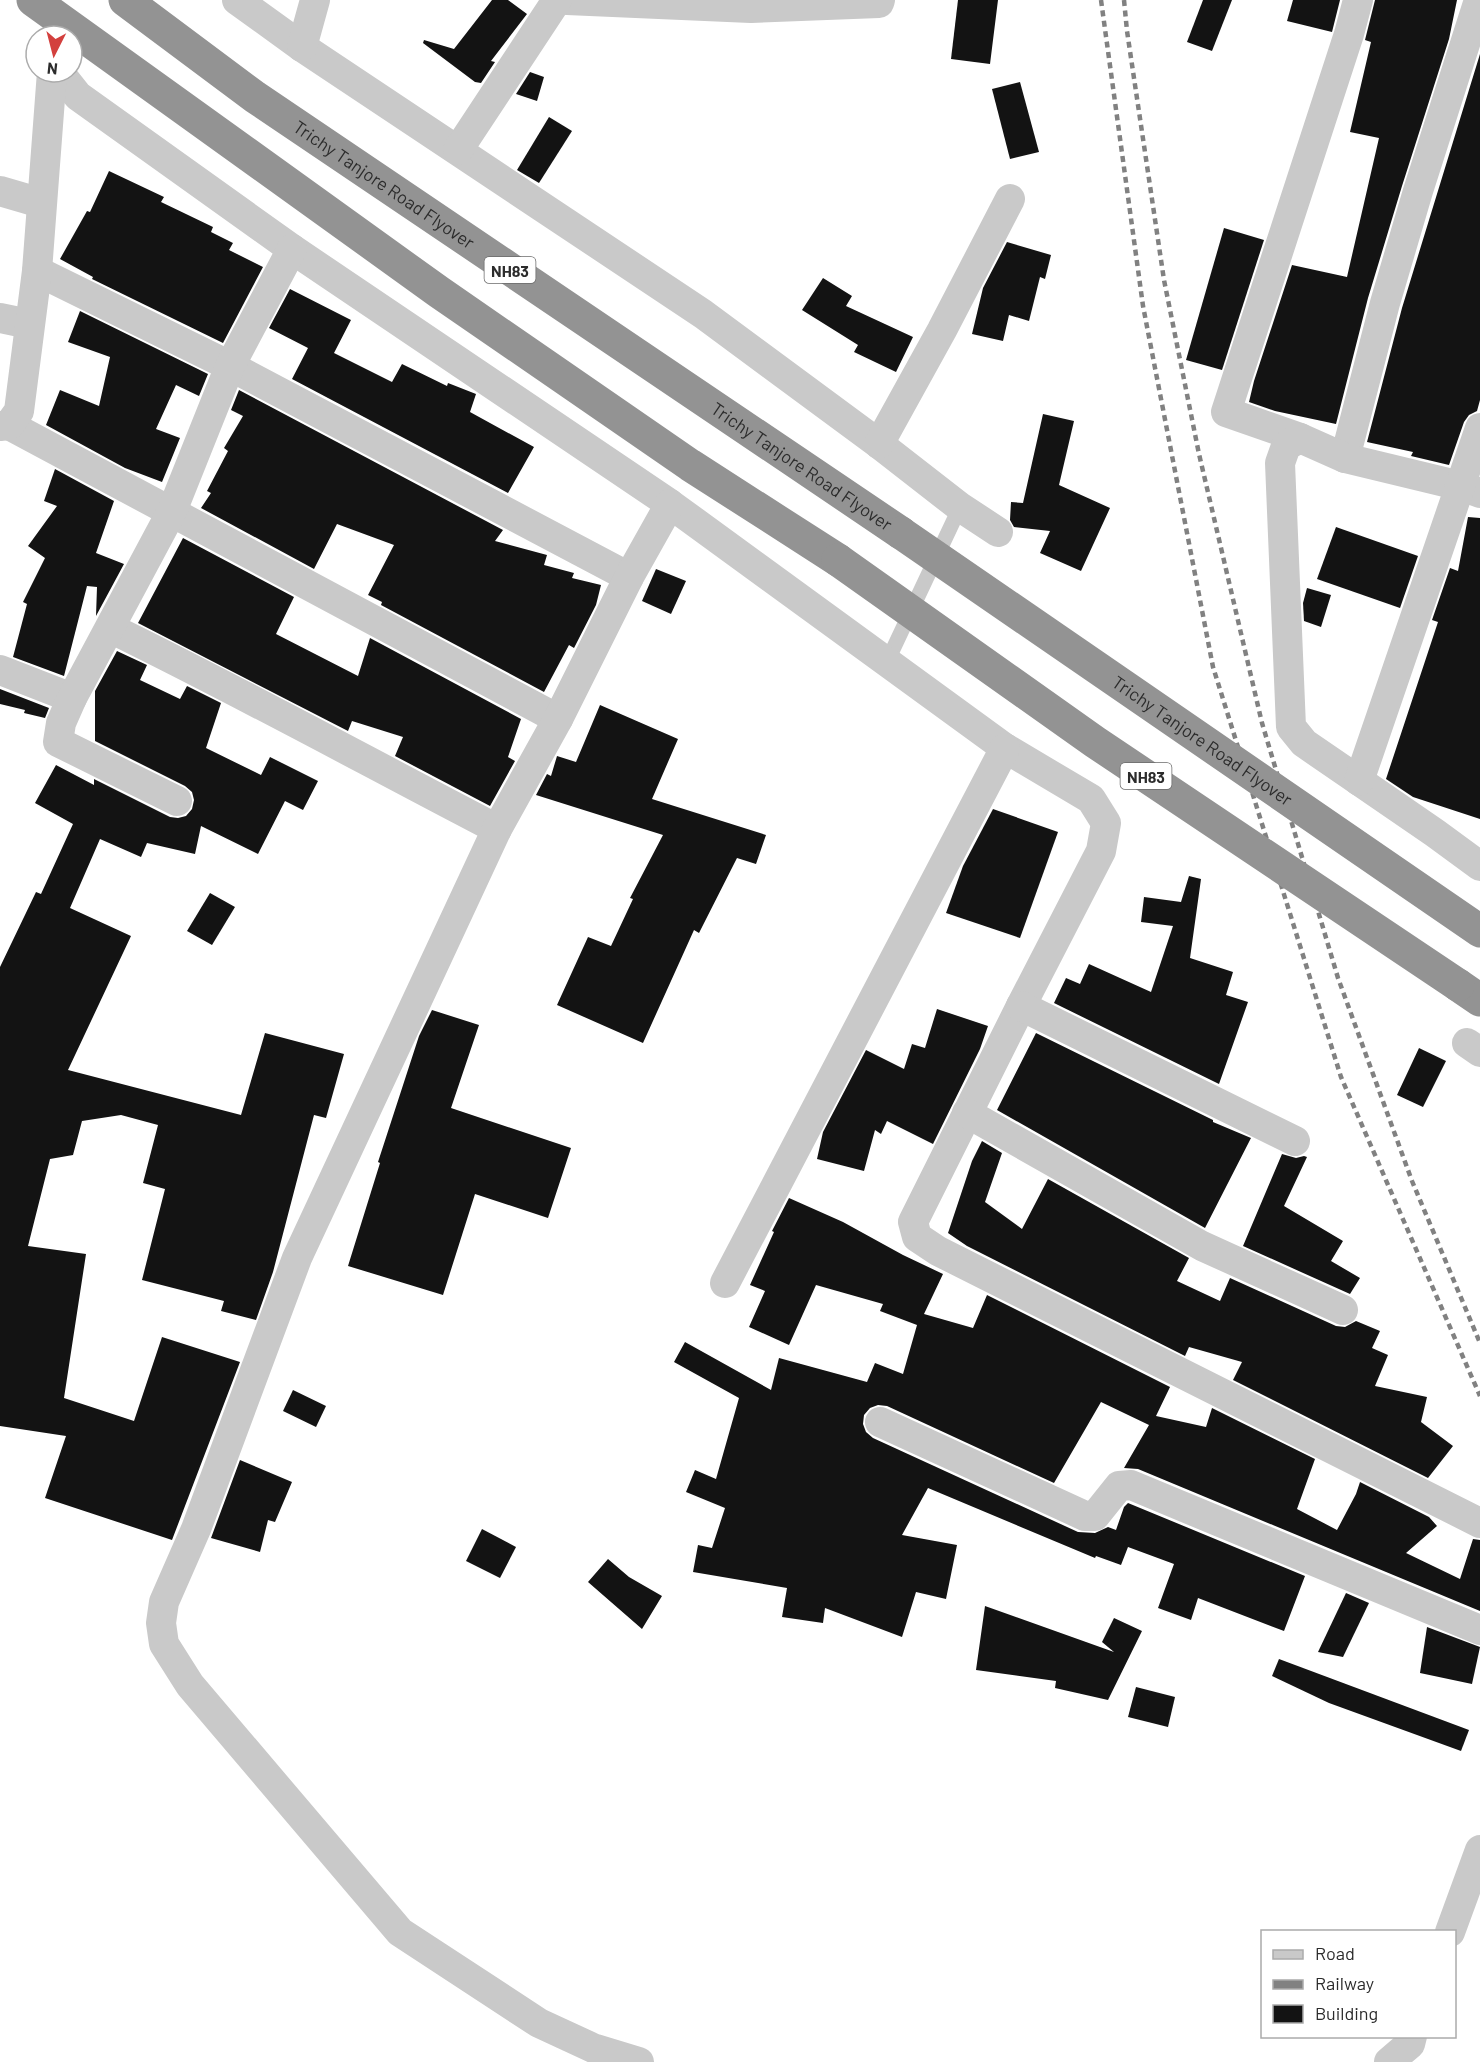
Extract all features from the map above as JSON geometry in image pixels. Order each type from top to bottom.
[{"type":"highway","name":"NH83","points":[[33,0],[56,24]]},
{"type":"highway","name":"Trichy Tanjore Road Flyover","points":[[125,0],[255,97],[901,533],[1480,931]]},
{"type":"highway","name":"NH83","points":[[84,44],[145,82],[449,299],[690,465],[838,560],[1095,742],[1480,1000]]},
{"type":"street","points":[[237,0],[302,47],[703,314],[960,507],[998,532]]},
{"type":"street","points":[[302,47],[315,0]]},
{"type":"street","points":[[458,150],[556,0]]},
{"type":"street","points":[[567,0],[751,8],[879,3],[880,0]]},
{"type":"street","points":[[1358,0],[1349,34],[1226,412],[1300,438],[1345,458],[1470,489]]},
{"type":"street","points":[[1345,458],[1385,303],[1479,0]]},
{"type":"street","points":[[51,84],[37,271],[19,411],[5,426],[172,511],[558,719]]},
{"type":"street","points":[[68,84],[78,96],[292,249],[670,504],[1005,748],[1090,799],[1106,823],[1101,851],[913,1222],[917,1238],[959,1262],[1480,1523]]},
{"type":"street","points":[[0,191],[41,203]]},
{"type":"street","points":[[879,444],[942,330],[1010,199]]},
{"type":"street","points":[[177,801],[58,742],[61,723],[72,698],[172,511],[230,366],[292,249]]},
{"type":"street","points":[[37,271],[230,366],[629,577]]},
{"type":"street","points":[[0,318],[29,324]]},
{"type":"street","points":[[1359,781],[1470,489],[1480,428]]},
{"type":"street","points":[[1300,438],[1287,446],[1280,463],[1291,727],[1304,744],[1436,833],[1478,858]]},
{"type":"street","points":[[639,2062],[592,2048],[539,2023],[400,1932],[190,1685],[164,1644],[160,1623],[164,1602],[196,1529],[297,1258],[497,829],[558,719],[629,577],[670,504]]},
{"type":"street","points":[[110,628],[214,679],[329,742],[497,829]]},
{"type":"street","points":[[0,670],[72,698]]},
{"type":"street","points":[[725,1283],[1005,748]]},
{"type":"street","points":[[1021,1006],[1295,1141]]},
{"type":"street","points":[[967,1113],[1202,1246],[1343,1310]]},
{"type":"street","points":[[880,1422],[1085,1515],[1095,1516],[1119,1486],[1131,1485],[1480,1630]]},
{"type":"street","points":[[1451,1930],[1480,1850]]},
{"type":"street","points":[[1389,2062],[1410,2044],[1412,2038]]},
{"type":"lane","points":[[887,662],[960,507]]},
{"type":"building","points":[[492,0],[508,0],[527,14],[491,61],[495,62],[481,83],[475,82],[423,43],[424,40],[454,49]]},
{"type":"building","points":[[958,0],[998,0],[990,64],[951,59]]},
{"type":"building","points":[[1203,0],[1232,0],[1212,51],[1187,42]]},
{"type":"building","points":[[1293,0],[1340,0],[1332,32],[1287,21]]},
{"type":"building","points":[[1375,0],[1457,0],[1449,39],[1368,298],[1336,424],[1275,411],[1249,402],[1292,265],[1347,277],[1379,138],[1350,132],[1371,42],[1365,40]]},
{"type":"building","points":[[1480,54],[1480,400],[1477,411],[1469,415],[1464,422],[1449,465],[1411,456],[1413,452],[1367,442],[1402,308]]},
{"type":"building","points":[[530,72],[544,77],[537,101],[516,94]]},
{"type":"building","points":[[1020,82],[1039,152],[1010,159],[992,89]]},
{"type":"building","points":[[549,117],[572,131],[539,183],[517,170]]},
{"type":"building","points":[[109,171],[164,197],[161,202],[213,227],[211,232],[233,243],[229,250],[263,267],[223,343],[92,279],[93,277],[60,259],[87,211],[90,212]]},
{"type":"building","points":[[1224,228],[1264,240],[1222,370],[1186,360]]},
{"type":"building","points":[[1007,242],[1051,255],[1045,279],[1040,277],[1029,321],[1009,315],[1003,341],[972,334],[983,288]]},
{"type":"building","points":[[823,278],[852,296],[846,306],[913,337],[896,372],[854,352],[858,345],[802,310]]},
{"type":"building","points":[[290,289],[351,320],[334,353],[392,382],[402,364],[447,386],[448,383],[476,394],[470,412],[534,447],[508,493],[292,379],[308,348],[269,328]]},
{"type":"building","points":[[80,311],[208,374],[199,396],[176,385],[156,429],[180,438],[162,482],[125,468],[46,425],[60,390],[99,406],[110,357],[68,342]]},
{"type":"building","points":[[239,390],[503,530],[495,541],[547,555],[544,565],[574,573],[572,578],[601,585],[596,605],[574,648],[569,645],[544,692],[381,605],[382,602],[368,595],[394,545],[337,524],[314,569],[201,508],[211,493],[207,491],[228,451],[224,448],[243,416],[231,410]]},
{"type":"building","points":[[1043,414],[1074,421],[1059,485],[1110,508],[1081,571],[1040,553],[1050,531],[1014,527],[1010,520],[1011,502],[1023,503]]},
{"type":"building","points":[[55,469],[114,501],[96,553],[124,564],[96,616],[97,587],[87,586],[64,676],[13,657],[27,604],[23,602],[45,558],[28,546],[57,506],[44,501]]},
{"type":"building","points":[[1468,517],[1480,518],[1480,819],[1413,797],[1386,779],[1438,622],[1432,620],[1450,568],[1458,571]]},
{"type":"building","points":[[1336,527],[1418,556],[1400,608],[1317,579]]},
{"type":"building","points":[[183,538],[294,597],[276,634],[358,676],[370,638],[521,719],[508,757],[515,761],[490,806],[395,756],[403,737],[352,721],[348,731],[138,623]]},
{"type":"building","points":[[656,569],[686,581],[671,614],[642,601]]},
{"type":"building","points":[[1307,588],[1331,595],[1321,627],[1304,621],[1303,603]]},
{"type":"building","points":[[117,651],[147,665],[140,680],[180,699],[187,686],[221,703],[206,748],[261,775],[270,757],[318,781],[303,810],[285,801],[258,854],[201,826],[195,854],[147,843],[141,857],[100,839],[70,908],[131,936],[68,1070],[241,1115],[265,1033],[344,1054],[326,1118],[314,1115],[273,1272],[256,1320],[221,1311],[224,1301],[142,1280],[165,1189],[143,1183],[158,1125],[121,1115],[82,1121],[73,1155],[50,1159],[28,1246],[86,1254],[64,1398],[134,1421],[162,1337],[240,1362],[172,1540],[45,1498],[66,1436],[0,1426],[0,967],[36,892],[41,894],[73,824],[35,803],[56,765],[94,785],[94,779],[170,817],[186,816],[192,809],[194,800],[192,792],[185,786],[95,741],[95,691]]},
{"type":"building","points":[[0,689],[49,708],[45,718],[0,704]]},
{"type":"building","points":[[600,705],[678,739],[652,799],[766,835],[756,864],[737,858],[699,933],[694,930],[643,1043],[557,1005],[588,937],[611,946],[633,899],[630,898],[663,835],[536,795],[547,774],[551,776],[557,756],[576,762]]},
{"type":"building","points":[[993,809],[1058,832],[1020,938],[946,913],[963,866]]},
{"type":"building","points":[[1189,876],[1201,879],[1190,958],[1233,972],[1226,995],[1248,1002],[1219,1084],[1054,1003],[1066,978],[1080,984],[1089,964],[1151,992],[1173,926],[1141,922],[1144,897],[1181,902]]},
{"type":"building","points":[[210,893],[235,907],[212,945],[187,931]]},
{"type":"building","points":[[937,1009],[988,1026],[980,1049],[933,1144],[887,1121],[881,1134],[875,1130],[864,1171],[817,1159],[823,1132],[866,1050],[904,1069],[912,1044],[925,1048]]},
{"type":"building","points":[[432,1010],[479,1025],[451,1108],[571,1148],[548,1218],[475,1194],[443,1295],[348,1266],[380,1163],[378,1162],[419,1036]]},
{"type":"building","points":[[1036,1033],[1213,1122],[1251,1138],[1205,1228],[997,1110]]},
{"type":"building","points":[[1419,1048],[1446,1061],[1423,1107],[1397,1095]]},
{"type":"building","points":[[982,1141],[1002,1153],[985,1202],[1022,1229],[1048,1179],[1189,1258],[1177,1281],[1220,1301],[1230,1278],[1336,1326],[1345,1327],[1356,1321],[1380,1331],[1372,1348],[1388,1355],[1375,1386],[1427,1397],[1421,1422],[1453,1446],[1428,1478],[1233,1380],[1242,1362],[1189,1347],[1185,1356],[967,1246],[948,1233],[972,1161]]},
{"type":"building","points":[[1282,1154],[1296,1158],[1307,1157],[1284,1206],[1343,1241],[1331,1261],[1360,1278],[1350,1294],[1243,1246]]},
{"type":"building","points":[[789,1198],[843,1222],[943,1274],[924,1314],[973,1328],[987,1295],[1170,1387],[1156,1416],[1206,1427],[1212,1408],[1315,1459],[1297,1509],[1337,1530],[1360,1482],[1429,1517],[1437,1526],[1406,1553],[1460,1579],[1473,1539],[1480,1540],[1480,1611],[1138,1469],[1124,1468],[1149,1425],[1101,1402],[1054,1483],[887,1406],[878,1405],[870,1408],[864,1415],[863,1424],[866,1432],[873,1438],[1078,1532],[1095,1533],[1108,1527],[1116,1530],[1124,1507],[1128,1503],[1305,1576],[1284,1631],[1198,1598],[1191,1620],[1158,1608],[1174,1564],[1128,1547],[1121,1565],[1096,1556],[1095,1558],[928,1488],[902,1535],[957,1545],[946,1599],[916,1592],[902,1637],[825,1608],[823,1623],[782,1617],[787,1588],[693,1572],[698,1545],[712,1548],[725,1508],[686,1492],[695,1470],[716,1479],[739,1398],[674,1362],[685,1342],[771,1390],[779,1358],[867,1382],[875,1363],[903,1374],[917,1325],[880,1311],[883,1304],[816,1285],[789,1345],[749,1327],[765,1291],[750,1285],[774,1232],[772,1231]]},
{"type":"building","points":[[293,1390],[326,1406],[316,1427],[283,1411]]},
{"type":"building","points":[[240,1460],[292,1482],[275,1522],[268,1520],[260,1552],[211,1538]]},
{"type":"building","points":[[482,1529],[516,1547],[500,1578],[466,1561]]},
{"type":"building","points":[[608,1559],[629,1577],[662,1596],[642,1629],[588,1582]]},
{"type":"building","points":[[1346,1593],[1369,1603],[1343,1657],[1318,1652]]},
{"type":"building","points":[[985,1606],[1114,1652],[1102,1642],[1114,1618],[1142,1631],[1108,1700],[1055,1688],[1056,1681],[976,1670]]},
{"type":"building","points":[[1427,1627],[1480,1647],[1472,1684],[1420,1673]]},
{"type":"building","points":[[1279,1659],[1469,1730],[1461,1751],[1329,1703],[1272,1676]]},
{"type":"building","points":[[1136,1687],[1175,1697],[1168,1727],[1128,1717]]},
{"type":"railway","points":[[1101,0],[1143,306],[1213,667],[1341,1077],[1480,1396]]},
{"type":"railway","points":[[1124,0],[1164,280],[1199,454],[1262,723],[1338,978],[1412,1181],[1480,1343]]}]
